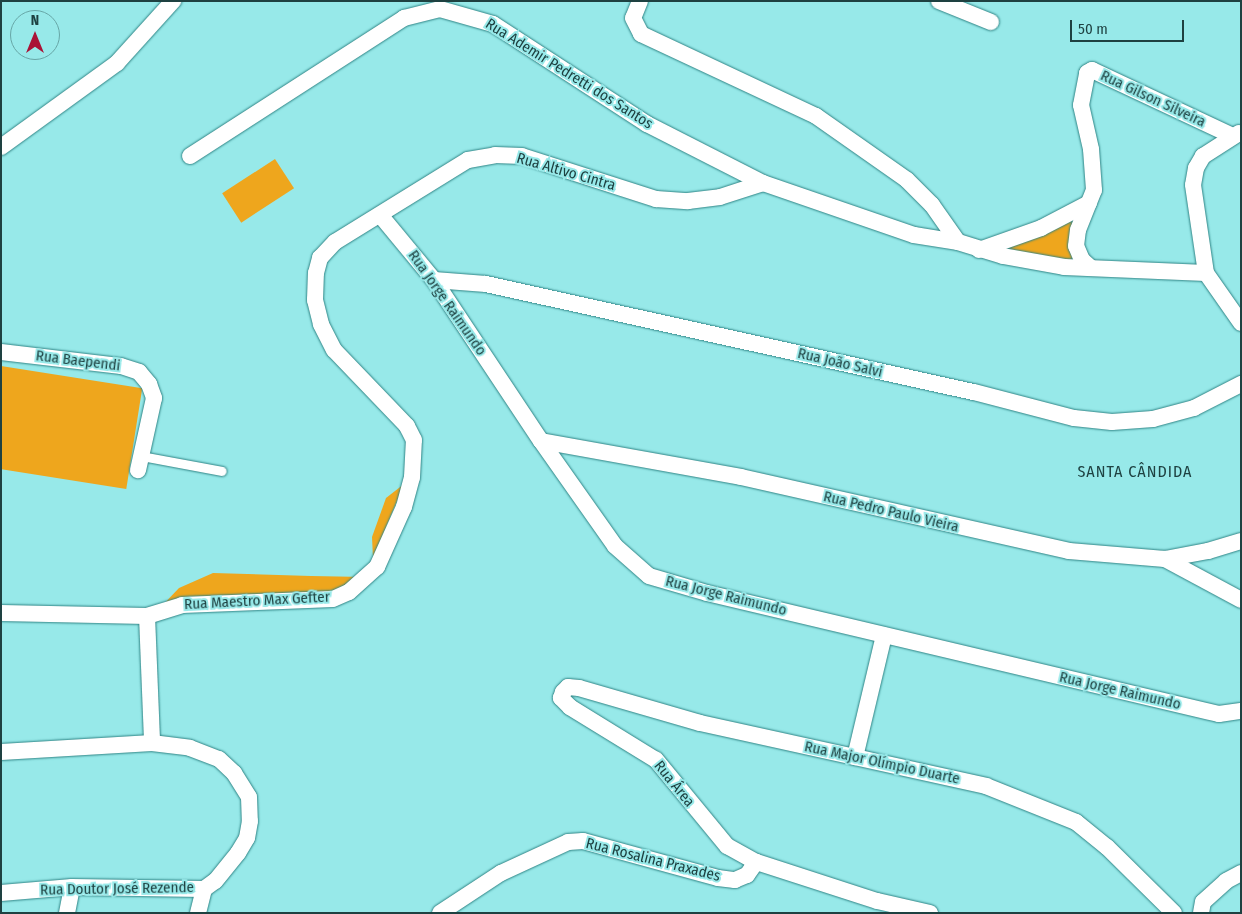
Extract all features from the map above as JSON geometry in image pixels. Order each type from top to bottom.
[{"type":"street","points":[[1,146],[117,63],[173,1]]},
{"type":"street","points":[[640,1],[633,18],[635,26],[641,34],[816,116],[840,131],[907,180],[932,205],[958,242]]},
{"type":"street","points":[[939,1],[991,22]]},
{"type":"street","name":"Rua Ademir Pedretti dos Santos","points":[[190,156],[404,18],[440,9],[493,24],[647,124],[763,183],[925,238],[958,242],[978,250],[1064,267],[1206,273]]},
{"type":"street","name":"Rua Gilson Silveira","points":[[1090,268],[1082,260],[1076,246],[1089,203],[1094,173],[1081,105],[1087,73],[1092,70],[1236,134]]},
{"type":"street","points":[[1236,134],[1203,156],[1196,168],[1193,185],[1206,273],[1241,323]]},
{"type":"street","name":"Rua Altivo Cintra","points":[[381,216],[468,160],[495,156],[522,156],[656,199],[688,201],[720,197],[763,183]]},
{"type":"street","points":[[978,250],[1041,228],[1089,203]]},
{"type":"street","name":"Rua Jorge Raimundo","points":[[381,216],[434,280],[541,441],[615,546],[649,576],[707,593],[1219,714],[1241,711]]},
{"type":"street","name":"Rua Maestro Max Gefter","points":[[1,614],[147,616],[182,605],[333,599],[349,592],[377,567],[404,507],[412,477],[414,440],[407,426],[334,350],[321,324],[315,300],[320,258],[335,242],[381,216]]},
{"type":"street","name":"Rua João Salvi","points":[[434,280],[486,284],[951,389],[974,392],[1074,418],[1112,422],[1153,419],[1194,408],[1241,384]]},
{"type":"street","name":"Rua Baependi","points":[[1,352],[121,366],[139,372],[150,384],[154,398],[139,463]]},
{"type":"street","name":"Rua Pedro Paulo Vieira","points":[[541,441],[741,477],[1069,551],[1165,559],[1208,552],[1241,541]]},
{"type":"street","points":[[1165,559],[1241,600]]},
{"type":"street","points":[[147,616],[152,742]]},
{"type":"street","points":[[855,757],[884,635]]},
{"type":"street","name":"Rua Major Olímpio Duarte","points":[[561,698],[568,687],[579,688],[700,723],[986,786],[1076,822],[1107,847],[1174,913]]},
{"type":"street","name":"Rua Área","points":[[561,698],[656,760],[727,846],[756,862]]},
{"type":"street","points":[[1,752],[152,742],[190,748],[219,760],[234,773],[249,797],[247,838],[226,869],[204,888],[198,913]]},
{"type":"street","name":"Rua Rosalina Praxades","points":[[440,913],[501,873],[568,842],[582,841],[718,878],[735,880],[747,875],[756,862]]},
{"type":"street","points":[[756,862],[877,901],[930,913]]},
{"type":"street","points":[[1201,913],[1203,902],[1226,881],[1241,874]]},
{"type":"street","points":[[68,913],[72,887]]},
{"type":"street","name":"Rua Doutor José Rezende","points":[[1,893],[72,887],[204,888]]},
{"type":"lane","points":[[139,463],[222,471]]},
{"type":"shaded area","points":[[275,159],[294,188],[241,223],[222,193]]},
{"type":"shaded area","points":[[1073,217],[1077,262],[997,248]]},
{"type":"shaded area","points":[[1,366],[142,388],[126,489],[1,469]]},
{"type":"shaded area","points":[[404,484],[373,558],[372,537],[386,498]]},
{"type":"shaded area","points":[[213,573],[365,577],[349,592],[157,611],[179,588]]},
{"type":"district","name":"SANTA CÂNDIDA","points":[[1135,472]]}]
